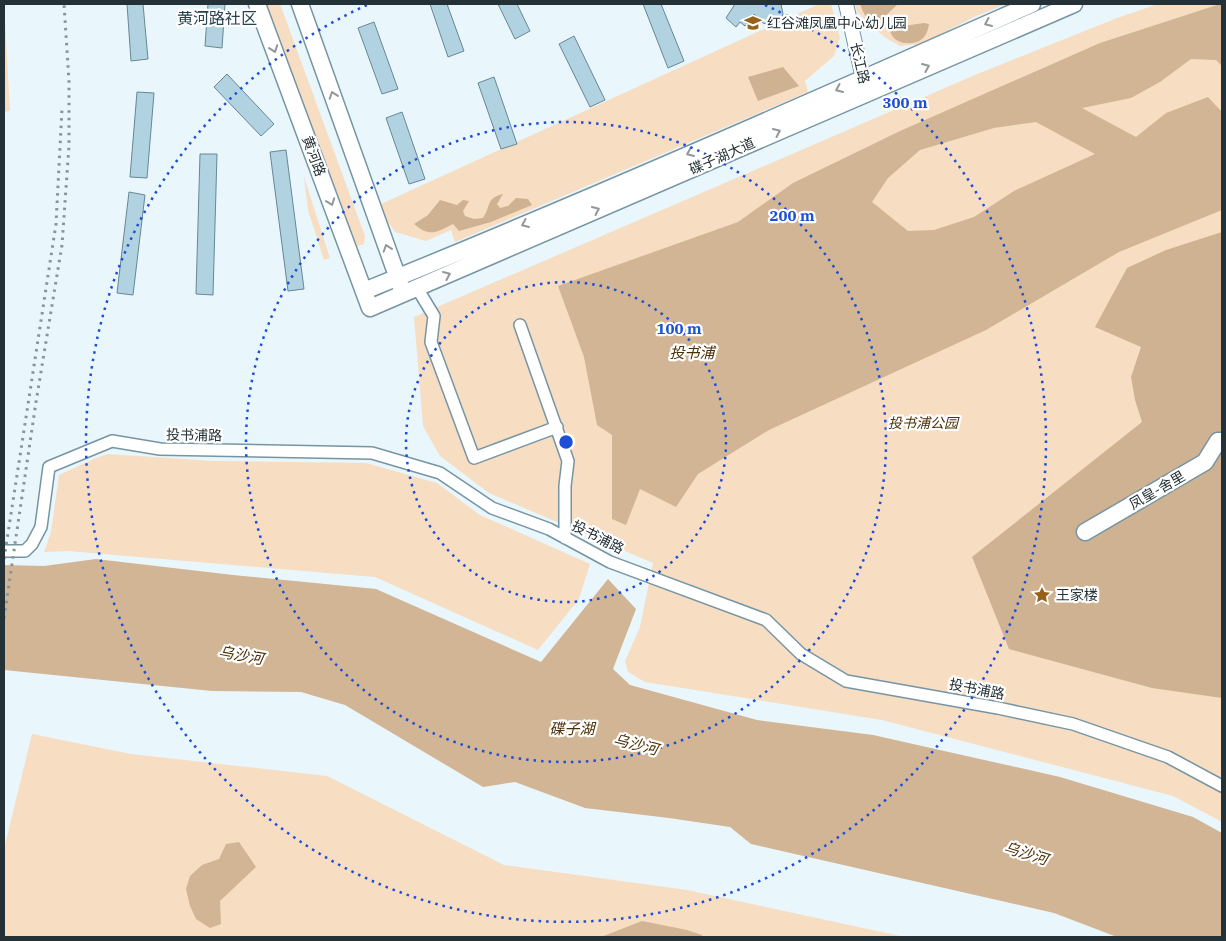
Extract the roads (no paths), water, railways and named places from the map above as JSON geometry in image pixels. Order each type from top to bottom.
[{"type":"main road","name":"黄河路","points":[[257,4],[370,308]]},
{"type":"main road","points":[[300,4],[397,278],[410,291]]},
{"type":"main road","name":"碟子湖大道","points":[[370,308],[865,86],[1032,4]]},
{"type":"main road","name":"碟子湖大道","points":[[364,291],[865,86],[1074,4]]},
{"type":"main road","name":"凤皇-舍里","points":[[1085,532],[1205,462],[1218,441],[1222,441]]},
{"type":"street","name":"长江路","points":[[846,4],[865,86]]},
{"type":"street","points":[[410,291],[434,316],[431,342],[474,458],[557,427]]},
{"type":"street","points":[[520,325],[568,460],[565,486],[565,538]]},
{"type":"street","name":"投书浦路","points":[[4,552],[25,551],[32,544],[41,527],[49,466],[112,441],[160,449],[372,452],[440,472],[492,508],[549,529],[610,562],[766,620],[800,654],[846,680],[1073,724],[1168,757],[1222,786]]},
{"type":"water","name":"投书浦","points":[[1222,4],[1222,66],[1216,60],[1191,59],[1160,82],[1131,98],[1082,108],[1136,137],[1166,113],[1208,97],[1222,112],[1222,210],[1119,252],[986,330],[769,430],[698,474],[676,507],[640,489],[626,525],[612,519],[612,435],[597,425],[584,357],[558,286],[738,222],[793,183],[900,131],[1100,43]],"holes":[[[1036,122],[1095,154],[1014,191],[974,217],[934,230],[908,231],[872,202],[888,178],[920,150],[994,128]]]},
{"type":"water","name":"碟子湖","points":[[96,559],[376,589],[541,662],[608,579],[636,609],[613,669],[630,685],[757,720],[873,735],[1060,777],[1193,817],[1222,833],[1222,937],[1117,937],[1054,913],[751,844],[730,827],[585,808],[515,782],[483,787],[345,705],[301,692],[212,691],[4,670],[4,565],[44,566]]},
{"type":"water","points":[[239,842],[256,867],[220,901],[221,924],[210,928],[196,919],[190,906],[186,889],[190,876],[202,865],[219,859],[226,844]]},
{"type":"water","points":[[642,921],[687,930],[702,935],[702,937],[601,937]]},
{"type":"railway","points":[[4,618],[36,402],[62,245],[69,146],[69,81],[64,4]]},
{"type":"railway","points":[[4,559],[56,224],[62,109]]},
{"type":"place","name":"红谷滩凤凰中心幼儿园","points":[[753,23]]},
{"type":"place","name":"王家楼","points":[[1042,595]]},
{"type":"district","name":"黄河路社区","points":[[217,18]]},
{"type":"park label","name":"投书浦公园","points":[[923,423]]},
{"type":"water label","name":"乌沙河","points":[[241,655]]},
{"type":"water label","name":"乌沙河","points":[[636,744]]},
{"type":"water label","name":"乌沙河","points":[[1026,853]]}]
